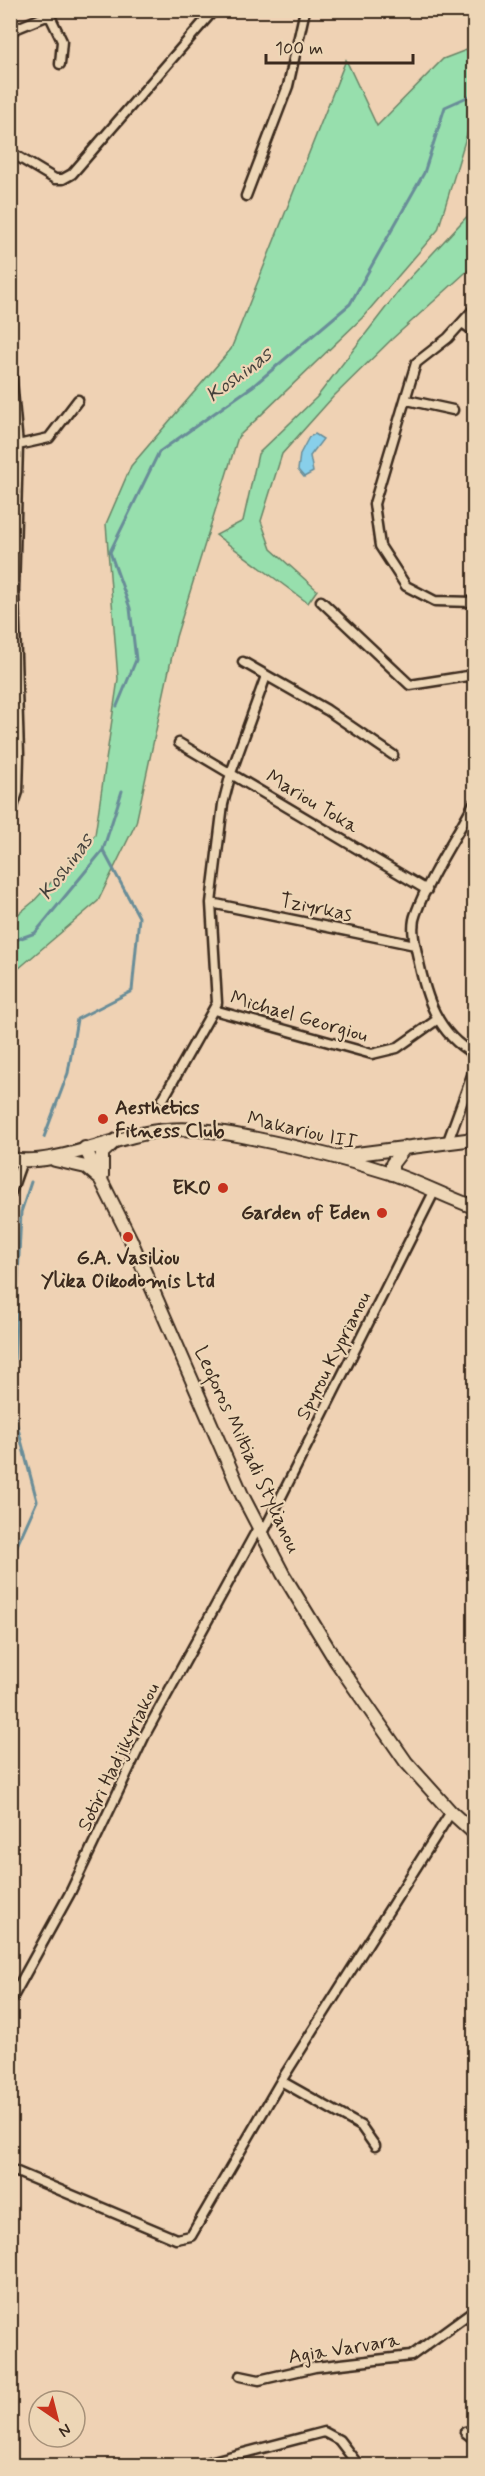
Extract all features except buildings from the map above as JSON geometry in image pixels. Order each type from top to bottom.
[{"type":"main road","name":"Makariou III","points":[[16,1159],[50,1159],[118,1138],[166,1130],[206,1131],[336,1157],[392,1174],[474,1208]]},
{"type":"main road","points":[[102,1180],[102,1153],[118,1138]]},
{"type":"main road","points":[[336,1157],[474,1139]]},
{"type":"main road","points":[[392,1174],[392,1164],[405,1147]]},
{"type":"main road","name":"Leoforos Miltiadi Stylianou","points":[[85,1148],[130,1238],[260,1531],[306,1613],[354,1689],[406,1762],[451,1812],[474,1833]]},
{"type":"main road","points":[[50,1159],[86,1167],[102,1180]]},
{"type":"street","points":[[10,152],[55,179],[63,179],[72,174],[214,10]]},
{"type":"street","points":[[246,196],[288,86],[305,10]]},
{"type":"street","points":[[10,31],[48,13],[62,41],[60,64]]},
{"type":"street","points":[[474,309],[448,338],[416,363],[374,504],[380,546],[406,586],[435,601],[474,602]]},
{"type":"street","points":[[462,322],[474,331]]},
{"type":"street","points":[[10,359],[18,445],[14,475],[12,589],[18,792],[10,816]]},
{"type":"street","points":[[407,399],[453,410]]},
{"type":"street","points":[[18,445],[49,438],[78,400]]},
{"type":"street","points":[[321,601],[410,685],[474,675]]},
{"type":"street","points":[[243,662],[327,710],[393,755]]},
{"type":"street","points":[[164,1099],[214,1010],[218,994],[211,903],[223,804],[231,773],[266,676]]},
{"type":"street","name":"Mariou Toka","points":[[179,743],[427,890]]},
{"type":"street","points":[[474,803],[415,914],[415,945],[424,989],[438,1019],[463,1047],[474,1054]]},
{"type":"street","name":"Tziyrkas","points":[[211,903],[415,945]]},
{"type":"street","name":"Michael Georgiou","points":[[214,1010],[372,1054],[397,1048],[438,1019]]},
{"type":"street","points":[[448,1141],[474,1070]]},
{"type":"street","points":[[10,1195],[16,1159]]},
{"type":"street","name":"Spyrou Kyprianou","points":[[260,1531],[434,1192]]},
{"type":"street","name":"Sotiri Hadjikyriakou","points":[[10,2002],[70,1893],[147,1733],[260,1531]]},
{"type":"street","points":[[10,2169],[176,2239],[187,2238],[195,2233],[281,2082],[451,1812]]},
{"type":"street","points":[[281,2082],[361,2126],[375,2146]]},
{"type":"street","name":"Agia Varvara","points":[[240,2376],[260,2380],[315,2367],[411,2356],[474,2310]]},
{"type":"street","points":[[194,2466],[324,2432],[339,2439],[359,2466]]},
{"type":"street","points":[[465,2432],[474,2439]]},
{"type":"green space","points":[[474,47],[474,123],[470,124],[438,230],[362,318],[238,437],[176,637],[136,823],[98,901],[11,975],[11,920],[33,902],[95,835],[118,679],[106,524],[131,466],[231,349],[346,60],[377,126],[443,59]]},
{"type":"green space","points":[[474,209],[474,265],[392,339],[333,397],[282,454],[261,521],[271,549],[317,590],[308,603],[216,535],[243,521],[258,454],[317,397],[404,284]]},
{"type":"water","points":[[315,434],[323,439],[310,456],[313,472],[304,477],[298,470],[300,454],[309,437]]},
{"type":"waterway","name":"Koshinas","points":[[117,706],[136,660],[130,608],[110,552],[159,452],[253,386],[350,304],[424,173],[445,107],[474,94]]},
{"type":"waterway","name":"Koshinas","points":[[10,942],[35,933],[103,850],[122,791]]},
{"type":"waterway","points":[[44,1137],[68,1073],[77,1019],[132,991],[139,917],[103,850]]},
{"type":"waterway","points":[[10,1561],[37,1501],[12,1406],[21,1212],[31,1182]]},
{"type":"place","name":"Aesthetics Fitness Club","points":[[103,1119]]},
{"type":"place","name":"EKO","points":[[223,1188]]},
{"type":"place","name":"Garden of Eden","points":[[382,1213]]},
{"type":"place","name":"G.A. Vasiliou Ylika Oikodomis Ltd","points":[[128,1237]]}]
